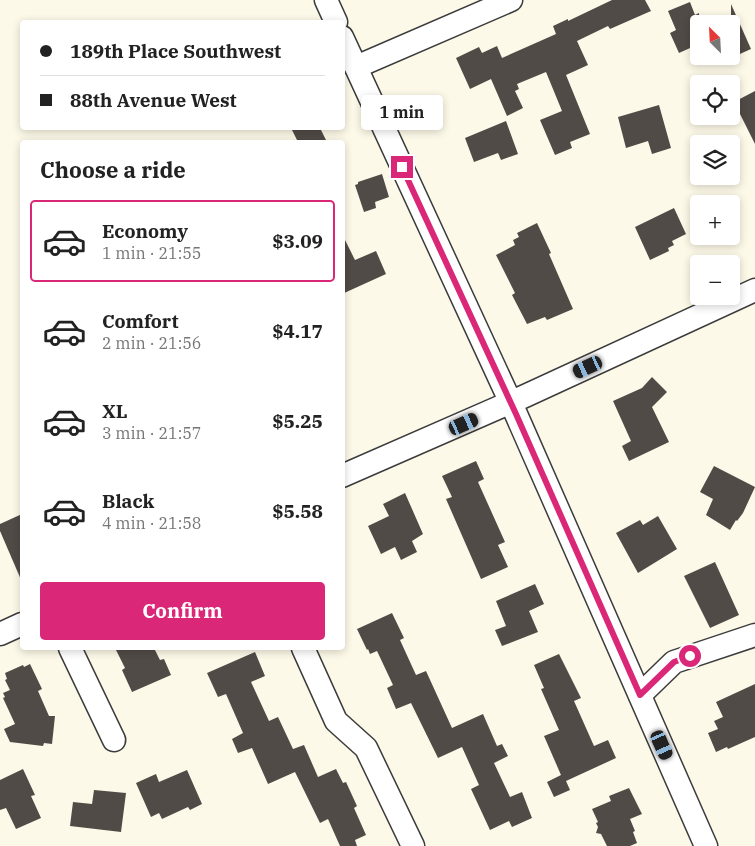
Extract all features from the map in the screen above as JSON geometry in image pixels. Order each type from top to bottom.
[{"type":"street","points":[[326,0],[335,20]]},
{"type":"street","points":[[356,68],[511,0]]},
{"type":"street","points":[[345,44],[511,403],[706,846]]},
{"type":"street","points":[[345,475],[511,403],[755,290]]},
{"type":"street","points":[[0,634],[20,625]]},
{"type":"street","points":[[640,695],[674,662],[755,635]]},
{"type":"street","points":[[71,650],[114,740]]},
{"type":"street","points":[[304,650],[336,721],[366,748],[413,846]]},
{"type":"building","points":[[612,0],[645,0],[651,11],[610,29],[608,26],[577,41],[588,65],[566,75],[590,134],[570,142],[572,148],[555,155],[540,120],[562,111],[546,72],[517,84],[519,89],[515,91],[523,108],[507,116],[491,79],[470,89],[456,58],[479,47],[482,53],[497,46],[502,58],[556,34],[553,26]]},
{"type":"building","points":[[690,2],[695,15],[690,15],[690,48],[679,53],[670,33],[676,30],[668,11]]},
{"type":"building","points":[[731,4],[736,15],[731,15]]},
{"type":"building","points":[[740,24],[751,49],[740,54]]},
{"type":"building","points":[[755,91],[755,144],[740,114],[740,99]]},
{"type":"building","points":[[659,105],[671,148],[652,154],[648,141],[626,148],[618,117]]},
{"type":"building","points":[[506,121],[518,154],[501,160],[498,153],[474,162],[465,138]]},
{"type":"building","points":[[292,130],[321,130],[326,140],[297,140]]},
{"type":"building","points":[[382,174],[389,197],[375,202],[376,208],[364,212],[355,185],[358,182]]},
{"type":"building","points":[[674,208],[686,234],[672,241],[674,245],[668,248],[669,251],[650,260],[635,227]]},
{"type":"building","points":[[537,223],[573,309],[547,320],[545,317],[527,324],[512,295],[515,293],[496,255],[515,245],[513,240],[519,237],[517,233]]},
{"type":"building","points":[[345,240],[355,260],[376,251],[386,274],[345,293]]},
{"type":"building","points":[[652,377],[667,392],[652,407],[669,442],[629,461],[622,446],[631,441],[613,401],[642,388]]},
{"type":"building","points":[[476,461],[484,479],[478,482],[505,542],[498,545],[508,567],[481,579],[446,499],[452,497],[442,476]]},
{"type":"building","points":[[714,466],[755,487],[743,513],[730,530],[706,515],[713,499],[700,492]]},
{"type":"building","points":[[405,493],[423,534],[412,541],[417,552],[401,560],[395,547],[381,554],[368,526],[389,516],[383,504]]},
{"type":"building","points":[[20,515],[20,577],[0,531],[0,524]]},
{"type":"building","points":[[658,516],[677,549],[638,573],[616,533],[640,520],[643,525]]},
{"type":"building","points":[[715,562],[739,615],[710,628],[684,576]]},
{"type":"building","points":[[535,584],[544,604],[529,611],[538,632],[502,646],[495,630],[506,626],[496,601]]},
{"type":"building","points":[[392,613],[404,638],[400,640],[416,675],[426,671],[452,728],[483,714],[497,746],[502,744],[508,756],[494,763],[510,797],[522,792],[532,818],[512,827],[509,821],[490,830],[471,789],[479,785],[462,747],[438,758],[411,703],[396,709],[387,688],[393,685],[377,651],[370,654],[357,629]]},
{"type":"building","points":[[116,650],[155,650],[160,660],[164,659],[171,675],[132,692],[122,670],[125,668]]},
{"type":"building","points":[[255,652],[265,676],[251,682],[269,721],[278,717],[293,749],[304,745],[318,777],[336,769],[343,783],[346,782],[357,806],[354,808],[366,835],[355,840],[357,846],[340,846],[328,819],[320,823],[295,772],[268,784],[252,748],[238,753],[232,739],[243,733],[226,694],[218,697],[207,673]]},
{"type":"building","points":[[559,654],[581,698],[574,701],[594,746],[608,740],[616,758],[566,781],[570,790],[554,797],[547,782],[561,775],[544,736],[559,730],[541,689],[544,688],[534,665]]},
{"type":"building","points":[[30,664],[42,689],[38,691],[49,716],[55,716],[52,744],[44,743],[43,746],[10,742],[4,729],[15,724],[3,698],[5,697],[3,693],[10,690],[5,680],[7,679],[5,673]]},
{"type":"building","points":[[755,684],[755,737],[728,749],[727,747],[716,752],[708,733],[718,729],[714,721],[723,717],[716,702]]},
{"type":"building","points":[[23,769],[35,795],[31,796],[41,818],[16,829],[6,808],[0,810],[0,780]]},
{"type":"building","points":[[187,770],[202,804],[190,810],[188,807],[162,819],[159,813],[151,817],[136,783],[156,774],[159,782]]},
{"type":"building","points":[[629,788],[642,814],[630,819],[637,843],[630,846],[607,846],[601,834],[596,833],[598,827],[596,823],[598,822],[592,809],[611,801],[609,796]]},
{"type":"building","points":[[94,790],[126,793],[121,832],[70,826],[73,802],[92,804]]},
{"type":"route","points":[[402,167],[516,414],[640,695],[674,662],[690,656]]}]
